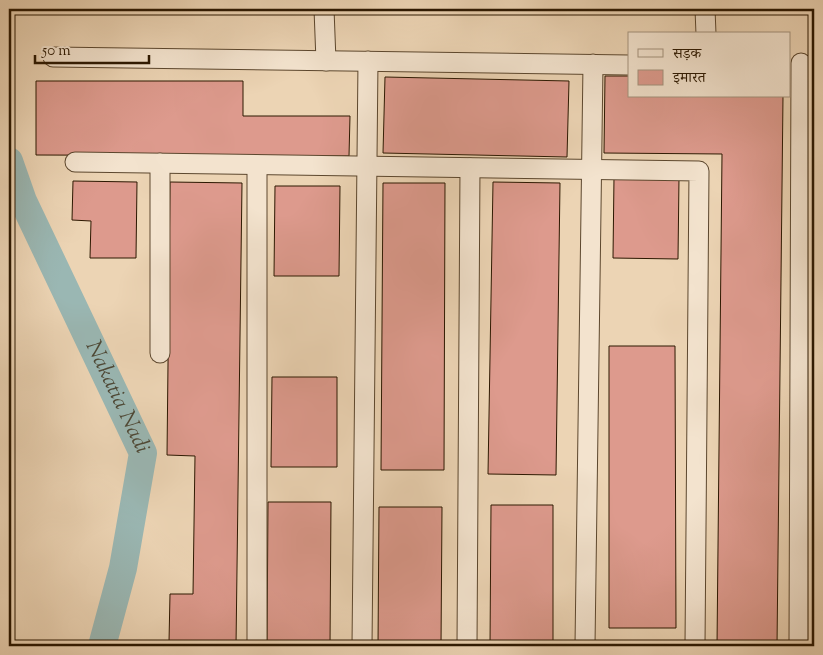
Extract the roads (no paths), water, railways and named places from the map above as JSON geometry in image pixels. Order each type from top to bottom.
[{"type":"street","points":[[324,9],[326,61]]},
{"type":"street","points":[[705,9],[706,32]]},
{"type":"street","points":[[53,57],[628,65]]},
{"type":"street","points":[[362,646],[368,61]]},
{"type":"street","points":[[799,646],[799,586],[807,488],[808,167],[802,63]]},
{"type":"street","points":[[585,646],[593,64]]},
{"type":"street","points":[[75,162],[698,171],[695,646]]},
{"type":"street","points":[[160,163],[160,353]]},
{"type":"street","points":[[257,165],[257,646]]},
{"type":"street","points":[[466,646],[470,168]]},
{"type":"street","points":[[799,586],[814,572]]},
{"type":"waterway","name":"Nakatia Nadi","points":[[9,161],[23,201],[143,453],[123,568],[102,646]]}]
